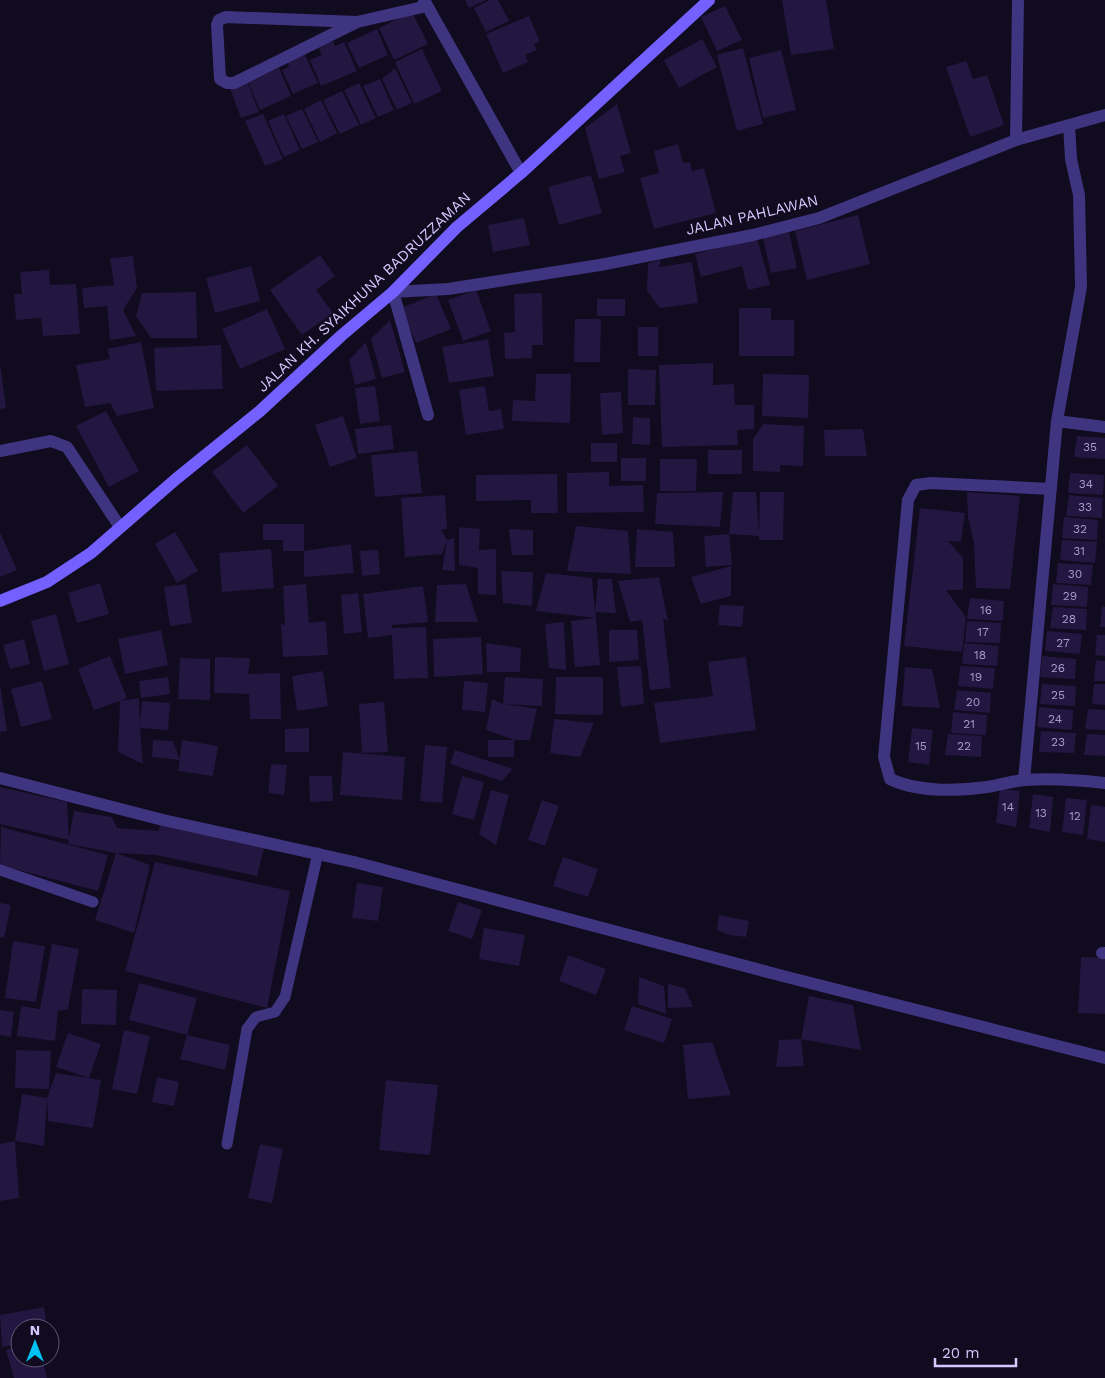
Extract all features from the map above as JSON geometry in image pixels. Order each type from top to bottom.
[{"type":"main road","name":"JALAN KH. SYAIKHUNA BADRUZZAMAN","points":[[0,601],[47,582],[91,553],[260,411],[342,335],[393,292],[457,227],[521,173],[709,0]]},
{"type":"street","points":[[1016,140],[1018,0]]},
{"type":"street","points":[[357,22],[226,17],[219,20],[217,25],[220,79],[227,83],[234,83],[357,22],[425,3],[521,173]]},
{"type":"street","name":"JALAN PAHLAWAN","points":[[393,292],[448,289],[600,265],[753,234],[819,218],[1016,140],[1105,115]]},
{"type":"street","points":[[1024,780],[1058,421],[1081,287],[1079,195],[1071,160],[1069,125]]},
{"type":"street","points":[[393,292],[428,415]]},
{"type":"street","points":[[1058,421],[1105,427]]},
{"type":"street","points":[[0,451],[51,442],[67,447],[120,527]]},
{"type":"street","points":[[1051,489],[916,485],[908,500],[884,757],[890,779],[902,785],[953,789],[986,787],[1024,780],[1077,780],[1105,783]]},
{"type":"street","points":[[0,778],[163,820],[318,854],[1105,1058]]},
{"type":"lane","points":[[227,1144],[247,1029],[256,1018],[275,1012],[285,997],[318,854]]},
{"type":"lane","points":[[0,870],[94,902]]},
{"type":"building","points":[[465,0],[486,0],[469,8]]},
{"type":"building","points":[[490,0],[498,0],[509,21],[486,32],[474,8]]},
{"type":"building","points":[[782,0],[826,0],[834,49],[791,55]]},
{"type":"building","points":[[725,6],[742,40],[717,51],[701,17]]},
{"type":"building","points":[[412,12],[428,44],[394,60],[379,28]]},
{"type":"building","points":[[529,16],[540,42],[534,44],[537,50],[525,55],[528,62],[503,73],[486,34]]},
{"type":"building","points":[[377,29],[388,55],[359,68],[347,43]]},
{"type":"building","points":[[702,39],[717,67],[679,88],[664,60]]},
{"type":"building","points":[[333,41],[335,46],[344,42],[357,71],[321,86],[310,60],[322,55],[318,47]]},
{"type":"building","points":[[743,48],[763,124],[737,131],[717,55]]},
{"type":"building","points":[[422,49],[442,91],[414,104],[395,62]]},
{"type":"building","points":[[781,50],[796,110],[763,118],[749,58]]},
{"type":"building","points":[[304,53],[318,83],[293,94],[282,70],[289,67],[287,60]]},
{"type":"building","points":[[966,61],[973,79],[987,75],[1004,125],[970,137],[946,67]]},
{"type":"building","points":[[279,68],[291,96],[260,110],[248,82]]},
{"type":"building","points":[[395,68],[412,103],[397,110],[382,79]]},
{"type":"building","points":[[246,79],[259,112],[241,118],[229,86]]},
{"type":"building","points":[[380,79],[394,110],[378,117],[363,86]]},
{"type":"building","points":[[359,83],[376,118],[361,125],[344,90]]},
{"type":"building","points":[[342,91],[359,125],[340,134],[323,100]]},
{"type":"building","points":[[321,100],[337,133],[320,142],[304,109]]},
{"type":"building","points":[[617,104],[631,153],[620,156],[625,172],[599,179],[585,128]]},
{"type":"building","points":[[302,109],[318,142],[302,149],[286,116]]},
{"type":"building","points":[[263,114],[283,159],[265,166],[245,121]]},
{"type":"building","points":[[284,114],[300,150],[284,157],[268,121]]},
{"type":"building","points":[[678,144],[683,163],[690,162],[692,171],[704,168],[716,213],[654,229],[640,178],[659,173],[654,151]]},
{"type":"building","points":[[591,175],[602,213],[559,225],[548,187]]},
{"type":"building","points":[[858,215],[870,264],[807,280],[795,231]]},
{"type":"building","points":[[524,218],[530,245],[493,252],[488,225]]},
{"type":"building","points":[[789,232],[797,268],[771,273],[763,238]]},
{"type":"building","points":[[757,238],[770,285],[748,290],[742,266],[701,277],[695,254]]},
{"type":"building","points":[[320,255],[335,276],[316,290],[333,313],[302,335],[270,290]]},
{"type":"building","points":[[133,256],[137,288],[123,310],[136,336],[110,340],[107,306],[84,308],[82,288],[114,285],[110,258]]},
{"type":"building","points":[[661,260],[659,267],[692,262],[698,303],[660,308],[647,291],[648,263]]},
{"type":"building","points":[[251,266],[260,301],[215,313],[206,278]]},
{"type":"building","points":[[49,270],[50,285],[76,284],[80,334],[43,336],[41,318],[16,320],[14,294],[22,294],[20,272]]},
{"type":"building","points":[[476,290],[491,331],[463,341],[448,300]]},
{"type":"building","points":[[196,292],[197,338],[151,338],[136,316],[142,293]]},
{"type":"building","points":[[542,293],[543,345],[532,345],[532,358],[505,359],[504,333],[515,332],[514,294]]},
{"type":"building","points":[[436,294],[451,329],[416,343],[401,308]]},
{"type":"building","points":[[597,299],[625,299],[625,316],[597,316]]},
{"type":"building","points":[[739,308],[771,308],[771,320],[794,320],[794,356],[739,356]]},
{"type":"building","points":[[267,309],[285,349],[240,369],[222,329]]},
{"type":"building","points":[[575,319],[601,319],[600,362],[574,362]]},
{"type":"building","points":[[390,320],[405,372],[382,378],[371,339]]},
{"type":"building","points":[[638,327],[658,327],[658,356],[638,356]]},
{"type":"building","points":[[488,339],[494,376],[449,383],[442,347]]},
{"type":"building","points":[[141,342],[154,408],[117,416],[110,403],[85,407],[76,365],[110,359],[107,349]]},
{"type":"building","points":[[366,342],[376,379],[355,385],[349,360]]},
{"type":"building","points":[[221,345],[223,389],[156,391],[154,348]]},
{"type":"building","points":[[0,363],[6,408],[0,409]]},
{"type":"building","points":[[713,363],[713,385],[734,384],[735,405],[754,405],[754,429],[737,430],[738,445],[662,447],[659,365]]},
{"type":"building","points":[[628,369],[656,370],[655,405],[628,405]]},
{"type":"building","points":[[536,374],[571,374],[570,423],[512,421],[513,400],[535,401]]},
{"type":"building","points":[[763,374],[809,375],[808,418],[762,416]]},
{"type":"building","points":[[375,386],[380,421],[360,424],[355,388]]},
{"type":"building","points":[[485,386],[489,411],[501,409],[504,429],[466,435],[459,390]]},
{"type":"building","points":[[621,392],[623,433],[602,435],[600,393]]},
{"type":"building","points":[[106,411],[139,471],[109,487],[76,426]]},
{"type":"building","points":[[343,416],[357,458],[330,467],[315,425]]},
{"type":"building","points":[[633,417],[650,418],[650,445],[632,444]]},
{"type":"building","points":[[763,424],[804,426],[803,466],[780,465],[780,472],[753,471],[753,439]]},
{"type":"building","points":[[391,425],[394,449],[358,454],[355,429]]},
{"type":"building","points":[[863,429],[867,456],[825,456],[824,430]]},
{"type":"building","points":[[1077,436],[1105,438],[1105,459],[1074,457]]},
{"type":"building","points":[[591,443],[617,443],[617,462],[591,462]]},
{"type":"building","points":[[247,445],[278,486],[243,513],[212,472]]},
{"type":"building","points":[[708,450],[742,450],[742,474],[708,474]]},
{"type":"building","points":[[417,451],[422,493],[375,497],[371,455]]},
{"type":"building","points":[[621,458],[646,458],[646,481],[621,481]]},
{"type":"building","points":[[660,459],[697,459],[696,491],[660,491]]},
{"type":"building","points":[[609,472],[609,486],[643,485],[644,512],[567,513],[567,473]]},
{"type":"building","points":[[1070,473],[1104,475],[1103,495],[1068,493]]},
{"type":"building","points":[[557,474],[558,513],[531,513],[531,500],[476,501],[476,475]]},
{"type":"building","points":[[723,492],[720,527],[655,524],[657,493]]},
{"type":"building","points":[[733,492],[756,492],[759,534],[760,492],[784,492],[783,540],[759,540],[759,536],[729,534]]},
{"type":"building","points":[[967,492],[1020,496],[1010,589],[976,588],[974,544],[968,517]]},
{"type":"building","points":[[445,495],[447,529],[441,529],[447,540],[442,554],[405,557],[401,498]]},
{"type":"building","points":[[1069,495],[1103,498],[1102,518],[1066,516]]},
{"type":"building","points":[[920,508],[965,513],[961,542],[948,541],[963,558],[963,590],[946,590],[966,617],[962,652],[904,646]]},
{"type":"building","points":[[1064,517],[1098,520],[1097,540],[1062,538]]},
{"type":"building","points":[[263,524],[304,524],[304,551],[283,551],[283,540],[263,540]]},
{"type":"building","points":[[576,526],[628,531],[631,574],[567,571]]},
{"type":"building","points":[[459,527],[480,529],[479,550],[496,549],[496,595],[478,594],[478,568],[459,565]]},
{"type":"building","points":[[509,529],[533,530],[533,555],[512,555]]},
{"type":"building","points":[[637,529],[673,532],[675,567],[635,567]]},
{"type":"building","points":[[0,532],[17,570],[0,577]]},
{"type":"building","points":[[175,532],[198,571],[177,583],[155,544]]},
{"type":"building","points":[[729,534],[732,565],[706,567],[704,536]]},
{"type":"building","points":[[454,538],[455,571],[442,570],[447,540]]},
{"type":"building","points":[[1062,540],[1097,542],[1095,563],[1060,560]]},
{"type":"building","points":[[351,544],[354,573],[304,577],[304,551]]},
{"type":"building","points":[[271,549],[274,588],[222,592],[219,553]]},
{"type":"building","points":[[378,550],[380,574],[362,576],[360,551]]},
{"type":"building","points":[[1058,563],[1093,565],[1091,585],[1056,583]]},
{"type":"building","points":[[731,566],[731,596],[701,604],[691,577]]},
{"type":"building","points":[[501,571],[533,572],[532,606],[503,603]]},
{"type":"building","points":[[546,573],[592,578],[596,618],[536,611]]},
{"type":"building","points":[[659,577],[668,621],[663,618],[671,688],[650,690],[642,620],[630,622],[618,581]]},
{"type":"building","points":[[598,579],[612,579],[616,613],[595,612]]},
{"type":"building","points":[[100,583],[109,614],[77,623],[68,593]]},
{"type":"building","points":[[186,584],[192,623],[170,626],[164,587]]},
{"type":"building","points":[[306,584],[309,623],[326,621],[328,655],[283,657],[281,624],[285,625],[283,586]]},
{"type":"building","points":[[466,584],[478,622],[435,622],[437,585]]},
{"type":"building","points":[[1053,584],[1088,587],[1087,607],[1051,605]]},
{"type":"building","points":[[423,586],[428,622],[392,625],[392,628],[426,627],[428,678],[394,679],[392,635],[368,638],[363,594]]},
{"type":"building","points":[[358,593],[362,632],[344,634],[341,595]]},
{"type":"building","points":[[970,598],[1004,601],[1003,621],[967,619]]},
{"type":"building","points":[[720,605],[744,606],[742,627],[718,625]]},
{"type":"building","points":[[1102,606],[1105,607],[1105,627],[1100,627]]},
{"type":"building","points":[[1053,607],[1087,609],[1086,630],[1050,628]]},
{"type":"building","points":[[56,614],[69,664],[44,671],[31,621]]},
{"type":"building","points":[[596,618],[600,665],[575,667],[571,621]]},
{"type":"building","points":[[967,621],[1001,623],[1000,643],[965,642]]},
{"type":"building","points":[[564,622],[566,670],[549,668],[545,624]]},
{"type":"building","points":[[161,630],[168,665],[125,674],[118,639]]},
{"type":"building","points":[[609,630],[637,630],[639,660],[609,662]]},
{"type":"building","points":[[1047,631],[1082,634],[1080,654],[1045,651]]},
{"type":"building","points":[[1097,635],[1105,635],[1105,656],[1095,655]]},
{"type":"building","points":[[481,637],[483,674],[434,677],[433,639]]},
{"type":"building","points":[[24,639],[30,664],[10,669],[3,645]]},
{"type":"building","points":[[486,643],[521,648],[520,672],[487,672]]},
{"type":"building","points":[[964,643],[999,646],[997,666],[962,664]]},
{"type":"building","points":[[110,656],[127,698],[94,710],[78,669]]},
{"type":"building","points":[[1042,656],[1076,659],[1075,679],[1040,677]]},
{"type":"building","points":[[215,657],[250,658],[248,674],[280,673],[281,719],[250,719],[249,694],[214,693]]},
{"type":"building","points":[[746,657],[756,730],[660,743],[654,703],[713,696],[708,662]]},
{"type":"building","points":[[180,658],[210,659],[210,700],[178,699]]},
{"type":"building","points":[[1096,660],[1105,661],[1105,681],[1094,681]]},
{"type":"building","points":[[641,666],[644,704],[621,707],[617,667]]},
{"type":"building","points":[[960,666],[995,668],[993,689],[958,686]]},
{"type":"building","points":[[905,667],[932,669],[940,708],[902,706]]},
{"type":"building","points":[[323,671],[328,706],[297,711],[292,676]]},
{"type":"building","points":[[168,677],[170,694],[141,698],[139,681]]},
{"type":"building","points":[[505,677],[543,679],[542,706],[505,704],[537,709],[530,740],[514,740],[486,730],[492,699],[503,704]]},
{"type":"building","points":[[556,677],[603,677],[603,715],[555,714]]},
{"type":"building","points":[[42,681],[52,719],[21,727],[11,689]]},
{"type":"building","points":[[464,681],[488,683],[485,712],[462,710]]},
{"type":"building","points":[[0,684],[7,731],[0,732]]},
{"type":"building","points":[[1042,684],[1076,686],[1075,706],[1040,704]]},
{"type":"building","points":[[1094,684],[1105,684],[1105,705],[1092,704]]},
{"type":"building","points":[[957,690],[991,693],[990,713],[954,710]]},
{"type":"building","points":[[139,698],[140,725],[142,701],[170,703],[168,730],[140,728],[143,764],[118,752],[120,701]]},
{"type":"building","points":[[384,702],[388,752],[362,753],[359,704]]},
{"type":"building","points":[[1039,707],[1073,710],[1072,730],[1037,727]]},
{"type":"building","points":[[1088,709],[1105,710],[1105,730],[1085,729]]},
{"type":"building","points":[[953,712],[987,715],[986,735],[951,733]]},
{"type":"building","points":[[554,719],[594,723],[580,757],[550,753]]},
{"type":"building","points":[[309,728],[309,752],[285,752],[285,729]]},
{"type":"building","points":[[912,728],[933,730],[929,765],[908,762]]},
{"type":"building","points":[[1041,731],[1076,733],[1074,753],[1039,752]]},
{"type":"building","points":[[948,734],[982,736],[981,757],[945,755]]},
{"type":"building","points":[[1087,734],[1105,735],[1105,756],[1084,755]]},
{"type":"building","points":[[153,740],[173,741],[180,760],[152,757]]},
{"type":"building","points":[[182,740],[218,746],[213,776],[178,771]]},
{"type":"building","points":[[488,740],[514,740],[514,757],[488,757]]},
{"type":"building","points":[[425,745],[447,747],[442,803],[420,801]]},
{"type":"building","points":[[455,750],[513,769],[502,781],[450,764]]},
{"type":"building","points":[[343,752],[405,757],[402,800],[340,795]]},
{"type":"building","points":[[271,764],[287,765],[284,795],[268,793]]},
{"type":"building","points":[[309,776],[332,776],[333,801],[310,802]]},
{"type":"building","points":[[462,776],[484,782],[474,820],[452,814]]},
{"type":"building","points":[[0,787],[67,802],[69,840],[0,824]]},
{"type":"building","points":[[1000,789],[1020,791],[1016,827],[996,823]]},
{"type":"building","points":[[491,790],[509,795],[496,845],[479,834]]},
{"type":"building","points":[[1033,794],[1053,797],[1050,832],[1029,828]]},
{"type":"building","points":[[1066,798],[1087,800],[1083,835],[1062,832]]},
{"type":"building","points":[[542,800],[559,806],[545,846],[528,840]]},
{"type":"building","points":[[1091,805],[1105,807],[1105,842],[1087,839]]},
{"type":"building","points":[[74,811],[112,817],[117,828],[158,831],[163,820],[264,848],[257,876],[156,855],[116,853],[68,844]]},
{"type":"building","points":[[1,827],[108,855],[98,891],[0,865]]},
{"type":"building","points":[[116,853],[150,865],[134,933],[95,920]]},
{"type":"building","points":[[563,857],[598,869],[588,897],[553,886]]},
{"type":"building","points":[[155,862],[290,891],[267,1008],[125,971]]},
{"type":"building","points":[[357,883],[383,887],[378,921],[352,918]]},
{"type":"building","points":[[458,902],[482,910],[472,939],[448,931]]},
{"type":"building","points":[[0,903],[11,905],[4,938],[0,937]]},
{"type":"building","points":[[719,915],[749,921],[746,937],[729,935],[717,930]]},
{"type":"building","points":[[484,928],[525,935],[519,966],[479,959]]},
{"type":"building","points":[[13,941],[45,946],[36,1002],[5,998]]},
{"type":"building","points":[[52,944],[79,949],[68,1009],[58,1011],[55,1041],[17,1036],[21,1006],[40,1009]]},
{"type":"building","points":[[568,955],[606,969],[596,995],[559,981]]},
{"type":"building","points":[[1081,957],[1105,958],[1105,1014],[1078,1013]]},
{"type":"building","points":[[639,977],[664,986],[666,1014],[638,1004]]},
{"type":"building","points":[[139,983],[197,998],[187,1035],[129,1020]]},
{"type":"building","points":[[668,984],[685,988],[693,1007],[668,1008]]},
{"type":"building","points":[[82,989],[117,990],[116,1025],[81,1024]]},
{"type":"building","points":[[809,996],[853,1005],[861,1050],[801,1039]]},
{"type":"building","points":[[632,1006],[672,1019],[664,1043],[624,1030]]},
{"type":"building","points":[[0,1010],[14,1012],[11,1037],[0,1035]]},
{"type":"building","points":[[124,1030],[150,1036],[137,1094],[112,1089]]},
{"type":"building","points":[[68,1033],[101,1044],[89,1078],[56,1067]]},
{"type":"building","points":[[187,1035],[230,1045],[225,1070],[180,1059]]},
{"type":"building","points":[[801,1039],[804,1066],[776,1067],[779,1040]]},
{"type":"building","points":[[712,1042],[731,1095],[688,1099],[683,1045]]},
{"type":"building","points":[[16,1050],[51,1051],[49,1089],[15,1088]]},
{"type":"building","points":[[56,1073],[101,1080],[93,1128],[48,1121],[47,1098]]},
{"type":"building","points":[[157,1077],[179,1082],[174,1106],[152,1102]]},
{"type":"building","points":[[386,1080],[438,1085],[430,1155],[379,1150]]},
{"type":"building","points":[[22,1094],[47,1098],[44,1146],[15,1141]]},
{"type":"building","points":[[15,1141],[19,1198],[0,1201],[0,1144]]},
{"type":"building","points":[[260,1144],[283,1149],[272,1203],[248,1198]]},
{"type":"building","points":[[44,1307],[46,1318],[10,1318],[10,1346],[2,1347],[0,1315]]},
{"type":"building","points":[[10,1349],[10,1364],[6,1350]]},
{"type":"building","points":[[11,1368],[44,1368],[47,1378],[14,1378]]}]
